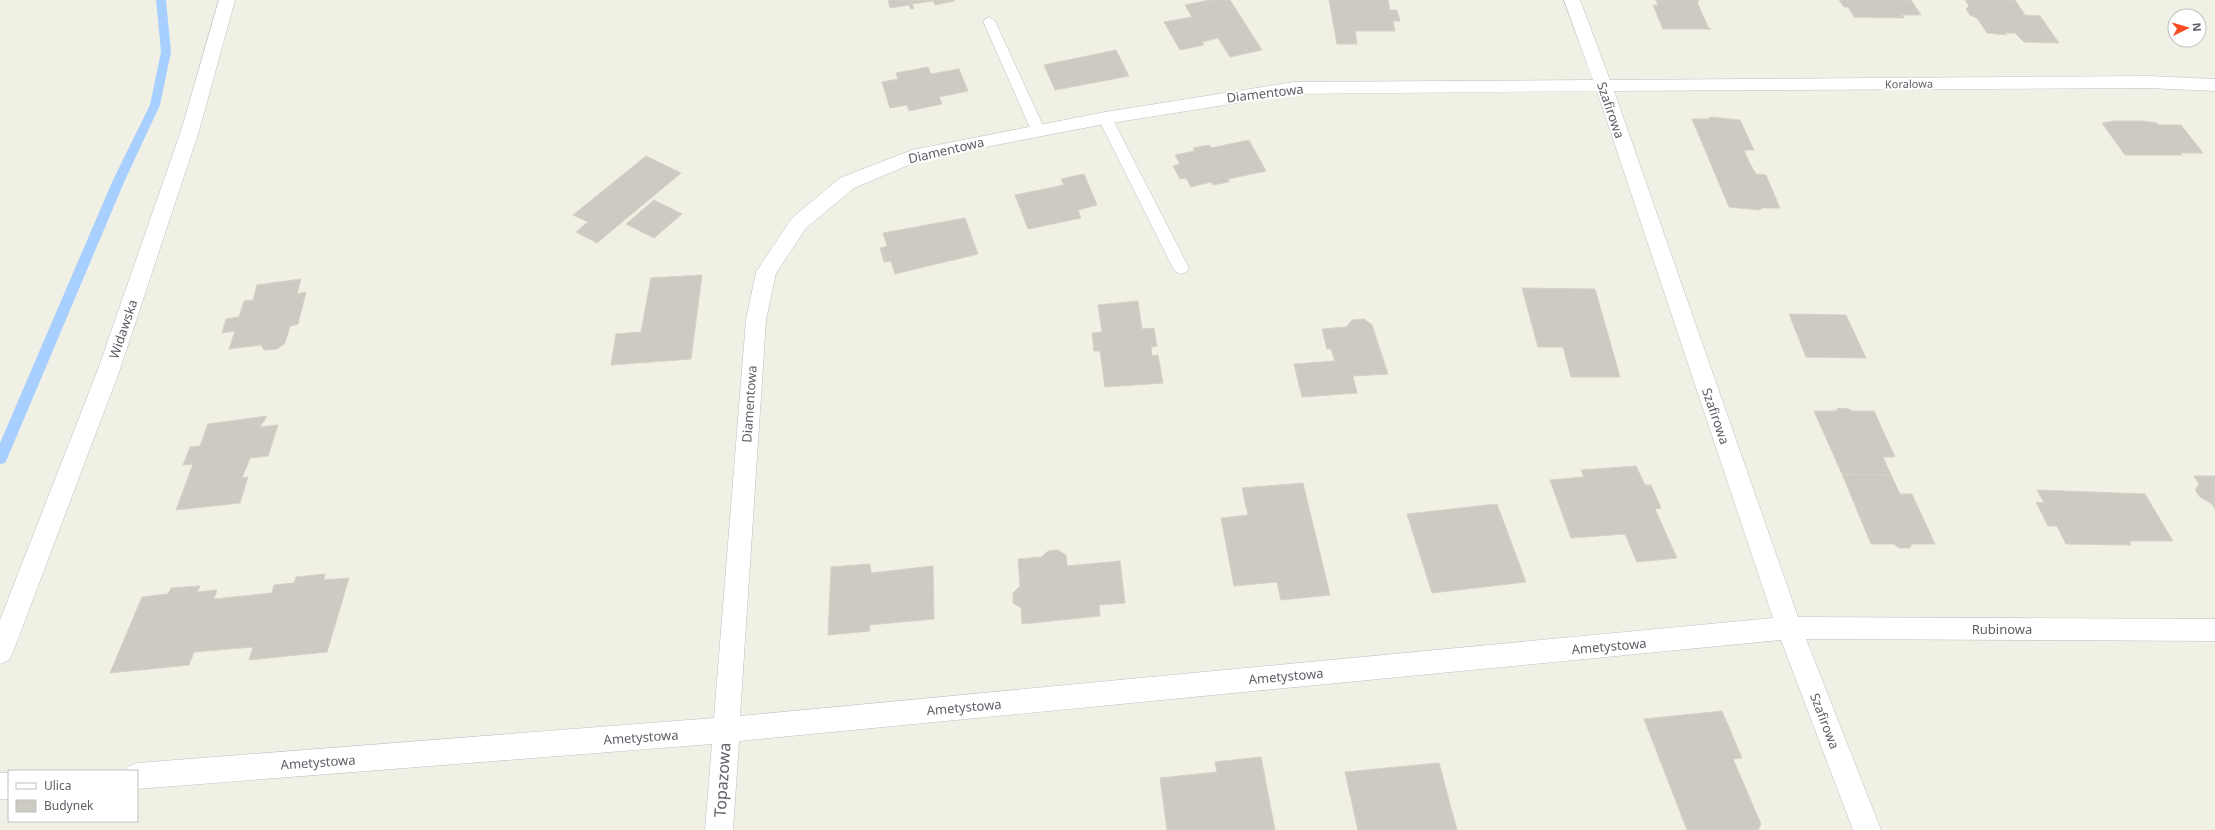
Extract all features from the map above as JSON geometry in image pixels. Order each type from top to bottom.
[{"type":"street","name":"Widawska","points":[[0,652],[108,372],[190,131],[227,0]]},
{"type":"street","name":"Szafirowa","points":[[1572,0],[1604,87],[1789,628],[1867,830]]},
{"type":"street","name":"Koralowa","points":[[1604,87],[2148,82],[2215,85]]},
{"type":"street","name":"Diamentowa","points":[[725,730],[755,328],[766,272],[799,223],[847,183],[919,154],[1105,118],[1294,88],[1604,87]]},
{"type":"street","name":"Rubinowa","points":[[1789,628],[2215,630]]},
{"type":"street","name":"Ametystowa","points":[[138,776],[725,730],[1789,628]]},
{"type":"street","name":"Topazowa","points":[[719,830],[725,730]]},
{"type":"lane","points":[[989,21],[1038,130]]},
{"type":"lane","points":[[1105,118],[1181,268]]},
{"type":"building","points":[[888,0],[954,1],[935,5],[933,1],[912,4],[914,8],[911,9],[909,5],[890,8]]},
{"type":"building","points":[[1210,0],[1230,0],[1262,50],[1230,57],[1218,38],[1202,42],[1204,45],[1180,50],[1164,22],[1192,17],[1185,5]]},
{"type":"building","points":[[1329,0],[1388,0],[1390,10],[1397,10],[1400,21],[1393,21],[1395,31],[1355,31],[1357,44],[1337,44]]},
{"type":"building","points":[[1656,0],[1698,0],[1699,2],[1697,2],[1708,27],[1711,29],[1663,29],[1653,5],[1658,5]]},
{"type":"building","points":[[1839,0],[1911,0],[1921,15],[1902,15],[1904,18],[1854,17],[1848,7],[1844,7]]},
{"type":"building","points":[[1965,0],[2015,0],[2025,15],[2040,16],[2059,43],[2024,42],[2015,33],[2005,33],[2007,35],[1987,33],[1977,18],[1970,15],[1966,9],[1969,6]]},
{"type":"building","points":[[1116,50],[1129,76],[1055,90],[1044,65]]},
{"type":"building","points":[[928,67],[931,74],[959,69],[968,91],[939,97],[942,104],[909,111],[907,105],[890,108],[882,82],[898,79],[896,73]]},
{"type":"building","points":[[1711,117],[1740,120],[1754,150],[1744,150],[1749,162],[1756,174],[1766,175],[1780,208],[1762,208],[1760,210],[1729,207],[1692,119],[1708,119]]},
{"type":"building","points":[[2114,121],[2143,121],[2157,123],[2158,125],[2181,125],[2203,153],[2180,153],[2182,155],[2125,155],[2102,123]]},
{"type":"building","points":[[1249,140],[1266,171],[1228,179],[1229,182],[1213,185],[1211,182],[1191,187],[1186,178],[1180,179],[1173,166],[1180,164],[1175,155],[1195,151],[1193,148],[1209,145],[1211,148]]},
{"type":"building","points":[[646,156],[681,173],[597,243],[576,232],[588,222],[573,215]]},
{"type":"building","points":[[1084,174],[1097,205],[1078,210],[1081,218],[1028,229],[1015,195],[1064,185],[1061,179]]},
{"type":"building","points":[[654,200],[682,214],[654,238],[626,224]]},
{"type":"building","points":[[965,218],[978,254],[895,274],[891,261],[884,262],[880,248],[887,246],[883,233]]},
{"type":"building","points":[[702,275],[691,359],[611,365],[616,334],[641,332],[651,278]]},
{"type":"building","points":[[301,279],[297,294],[306,292],[298,324],[290,326],[285,343],[277,349],[264,350],[261,345],[229,349],[235,331],[222,333],[226,319],[239,317],[244,301],[253,300],[257,285]]},
{"type":"building","points":[[1522,288],[1595,289],[1620,377],[1571,377],[1563,347],[1538,347]]},
{"type":"building","points":[[1138,301],[1142,329],[1154,328],[1157,346],[1151,347],[1152,356],[1158,355],[1163,383],[1105,387],[1100,351],[1094,351],[1092,333],[1102,332],[1098,305]]},
{"type":"building","points":[[1789,314],[1846,315],[1866,358],[1806,357]]},
{"type":"building","points":[[1364,319],[1372,325],[1388,374],[1353,376],[1357,393],[1302,397],[1294,364],[1335,361],[1331,349],[1327,349],[1322,329],[1346,327],[1352,320]]},
{"type":"building","points":[[1838,408],[1853,411],[1874,411],[1895,457],[1883,457],[1891,475],[1842,474],[1814,411],[1836,411]]},
{"type":"building","points":[[267,416],[260,427],[278,425],[268,456],[250,458],[242,478],[248,477],[240,503],[176,510],[193,464],[183,465],[190,447],[200,446],[208,424]]},
{"type":"building","points":[[1636,466],[1645,485],[1651,485],[1661,508],[1655,509],[1677,558],[1637,562],[1625,534],[1571,538],[1550,480],[1584,477],[1581,470]]},
{"type":"building","points":[[1842,474],[1891,475],[1900,494],[1912,494],[1935,544],[1912,544],[1910,548],[1899,548],[1894,544],[1871,544]]},
{"type":"building","points":[[2194,476],[2215,476],[2215,509],[2212,504],[2200,497],[2195,490],[2199,484]]},
{"type":"building","points":[[1303,483],[1330,595],[1281,600],[1277,582],[1234,586],[1221,518],[1248,515],[1242,488]]},
{"type":"building","points":[[2037,490],[2145,494],[2173,541],[2129,541],[2131,545],[2066,544],[2057,526],[2048,526],[2036,502],[2044,503]]},
{"type":"building","points":[[1497,504],[1526,582],[1432,593],[1407,514]]},
{"type":"building","points":[[1058,550],[1066,555],[1067,566],[1120,561],[1125,603],[1099,605],[1100,616],[1022,624],[1021,608],[1013,603],[1013,593],[1020,586],[1018,559],[1042,557],[1048,551]]},
{"type":"building","points":[[870,564],[871,573],[933,566],[934,619],[869,625],[870,631],[828,635],[831,567]]},
{"type":"building","points":[[325,574],[324,580],[349,578],[327,652],[249,660],[253,647],[194,652],[189,665],[110,673],[142,597],[168,594],[171,588],[200,586],[197,592],[217,590],[214,599],[272,593],[274,585],[294,583],[296,577]]},
{"type":"building","points":[[1722,711],[1742,758],[1733,759],[1761,824],[1758,830],[1687,830],[1644,719]]},
{"type":"building","points":[[1261,757],[1275,830],[1167,830],[1160,778],[1217,772],[1215,762]]},
{"type":"building","points":[[1439,763],[1457,830],[1358,830],[1345,772]]},
{"type":"waterway","points":[[0,459],[119,180],[155,105],[166,52],[161,0]]}]
